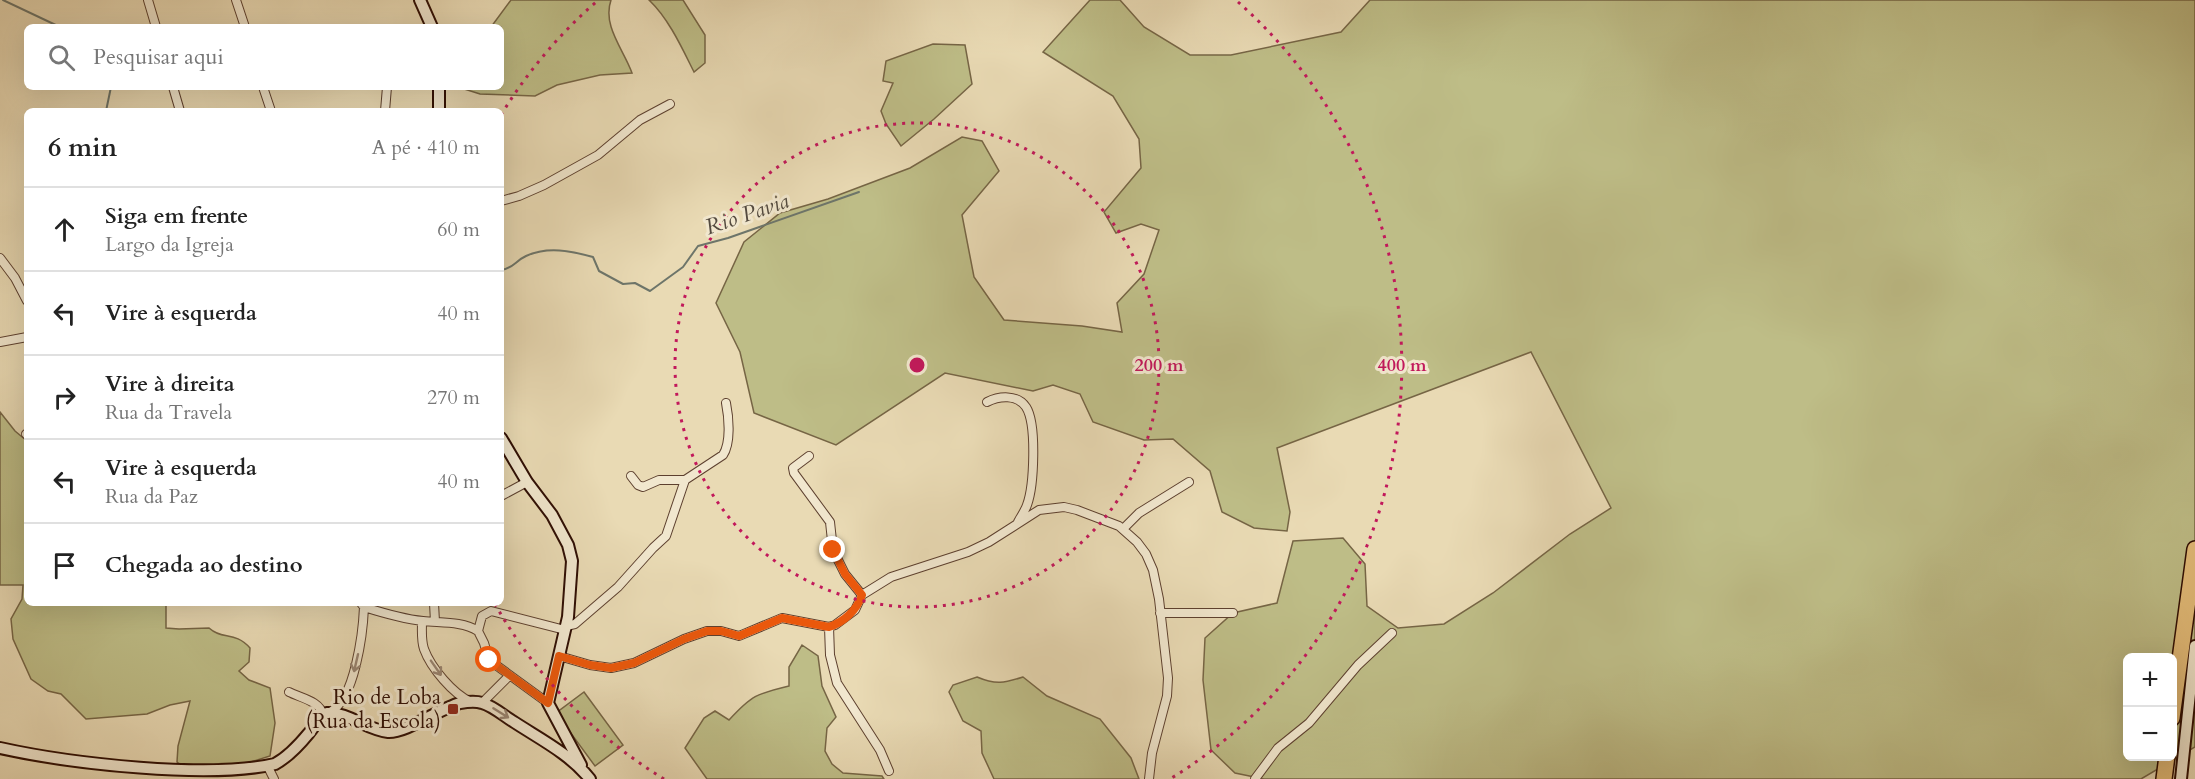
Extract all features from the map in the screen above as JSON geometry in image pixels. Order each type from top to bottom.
[{"type":"highway","points":[[2173,707],[2195,549]]},
{"type":"highway","points":[[2164,779],[2167,761]]},
{"type":"street","points":[[148,0],[155,24]]},
{"type":"street","points":[[236,0],[244,24]]},
{"type":"street","points":[[420,0],[431,24]]},
{"type":"street","points":[[174,90],[179,108]]},
{"type":"street","points":[[264,90],[270,108]]},
{"type":"street","points":[[385,108],[387,90]]},
{"type":"street","points":[[439,90],[439,108]]},
{"type":"street","points":[[504,200],[530,192],[590,160],[640,120],[670,104]]},
{"type":"street","points":[[0,258],[24,295]]},
{"type":"street","points":[[0,342],[24,338]]},
{"type":"street","points":[[987,402],[1000,397],[1017,399],[1026,407],[1029,416],[1034,444],[1031,484],[1027,505],[1017,523]]},
{"type":"street","points":[[631,476],[638,485],[643,487],[659,480],[685,480],[723,455],[726,450],[728,415],[726,403]]},
{"type":"street","points":[[504,443],[527,482],[552,515],[571,553],[572,574],[566,628],[548,703]]},
{"type":"street","points":[[809,456],[793,468],[794,473],[830,522],[833,550],[845,574],[862,595]]},
{"type":"street","points":[[587,775],[567,750],[548,703],[489,660],[478,631],[482,616],[491,611],[566,628],[575,624],[618,587],[652,548],[666,536],[685,480]]},
{"type":"street","points":[[504,494],[527,482]]},
{"type":"street","points":[[1123,529],[1139,513],[1190,482]]},
{"type":"street","points":[[559,656],[611,668],[634,663],[684,639],[707,631],[721,631],[739,636],[782,618],[829,627],[836,625],[855,610],[862,595],[891,576],[968,552],[989,542],[1039,510],[1064,507],[1090,514],[1123,529],[1146,554],[1156,584],[1168,678],[1167,696],[1152,753],[1149,779]]},
{"type":"street","points":[[0,748],[104,770],[155,778],[225,779],[244,776],[268,767],[289,754],[327,714],[335,710],[340,702],[354,674],[361,639],[363,606]]},
{"type":"street","points":[[366,606],[390,615],[463,625],[478,631]]},
{"type":"street","points":[[434,606],[435,622]]},
{"type":"street","points":[[1160,613],[1233,613]]},
{"type":"street","points":[[422,621],[425,652],[451,689],[567,750]]},
{"type":"street","points":[[829,627],[830,655],[837,683],[880,750],[889,771]]},
{"type":"street","points":[[1255,779],[1278,748],[1309,723],[1358,665],[1392,633]]},
{"type":"street","points":[[2181,779],[2195,646]]},
{"type":"street","points":[[289,692],[313,703],[327,714],[389,732],[405,728],[452,706],[477,703],[509,676]]},
{"type":"street","points":[[268,767],[274,779]]},
{"type":"shaded area","points":[[511,0],[611,0],[609,19],[615,38],[632,73],[600,75],[557,85],[535,96],[480,94],[467,90],[504,90],[504,24],[493,24]]},
{"type":"shaded area","points":[[649,0],[683,0],[705,35],[705,63],[694,72],[669,25]]},
{"type":"shaded area","points":[[1090,0],[1120,0],[1144,27],[1190,55],[1231,55],[1341,32],[1370,0],[2195,0],[2195,747],[2177,758],[2177,653],[2123,653],[2123,761],[2171,761],[2141,779],[1264,779],[1235,773],[1211,750],[1203,680],[1205,638],[1233,613],[1277,603],[1293,541],[1343,538],[1365,564],[1367,606],[1398,628],[1444,624],[1493,593],[1570,534],[1611,508],[1531,352],[1277,448],[1290,512],[1287,531],[1254,528],[1222,512],[1210,471],[1173,439],[1144,440],[1093,422],[1080,394],[1053,385],[1033,391],[945,373],[836,445],[754,413],[740,352],[716,303],[744,242],[780,213],[828,199],[910,168],[962,137],[982,141],[999,171],[962,215],[974,277],[1004,320],[1082,326],[1122,332],[1117,303],[1144,274],[1159,230],[1141,224],[1116,233],[1104,212],[1141,168],[1139,139],[1113,96],[1043,52]]},
{"type":"shaded area","points":[[933,44],[965,45],[972,84],[901,146],[886,124],[881,111],[893,83],[883,81],[886,61]]},
{"type":"shaded area","points":[[0,412],[24,438],[24,606],[166,606],[166,628],[209,628],[219,634],[239,639],[250,648],[249,662],[239,671],[249,680],[270,688],[275,723],[270,756],[231,768],[188,771],[177,762],[178,746],[190,701],[170,705],[147,714],[86,719],[61,694],[48,691],[31,679],[13,639],[11,619],[22,599],[23,585],[0,585]]},
{"type":"shaded area","points":[[802,645],[818,656],[822,686],[836,717],[827,728],[825,751],[832,764],[843,773],[882,776],[884,779],[707,779],[685,748],[704,718],[715,711],[729,720],[743,705],[755,697],[789,686],[789,667]]},
{"type":"shaded area","points":[[977,677],[1000,682],[1023,677],[1047,696],[1100,719],[1131,758],[1139,779],[994,779],[982,753],[981,731],[963,721],[949,692],[953,685]]},
{"type":"shaded area","points":[[584,692],[623,745],[595,766],[556,713]]},
{"type":"waterway","name":"Rio Pavia","points":[[3,0],[54,24]]},
{"type":"waterway","name":"Rio Pavia","points":[[107,108],[110,90]]},
{"type":"waterway","name":"Rio Pavia","points":[[504,269],[534,253],[551,250],[568,251],[593,257],[599,271],[623,284],[635,283],[650,291],[683,267],[698,246],[728,238],[859,192]]},
{"type":"place","name":"Rio de Loba (Rua da Escola)","points":[[453,709]]},
{"type":"route","points":[[489,660],[548,703],[559,656],[611,668],[634,663],[684,639],[707,631],[721,631],[739,636],[782,618],[829,627],[836,625],[855,610],[862,595],[845,574],[833,550]]}]
